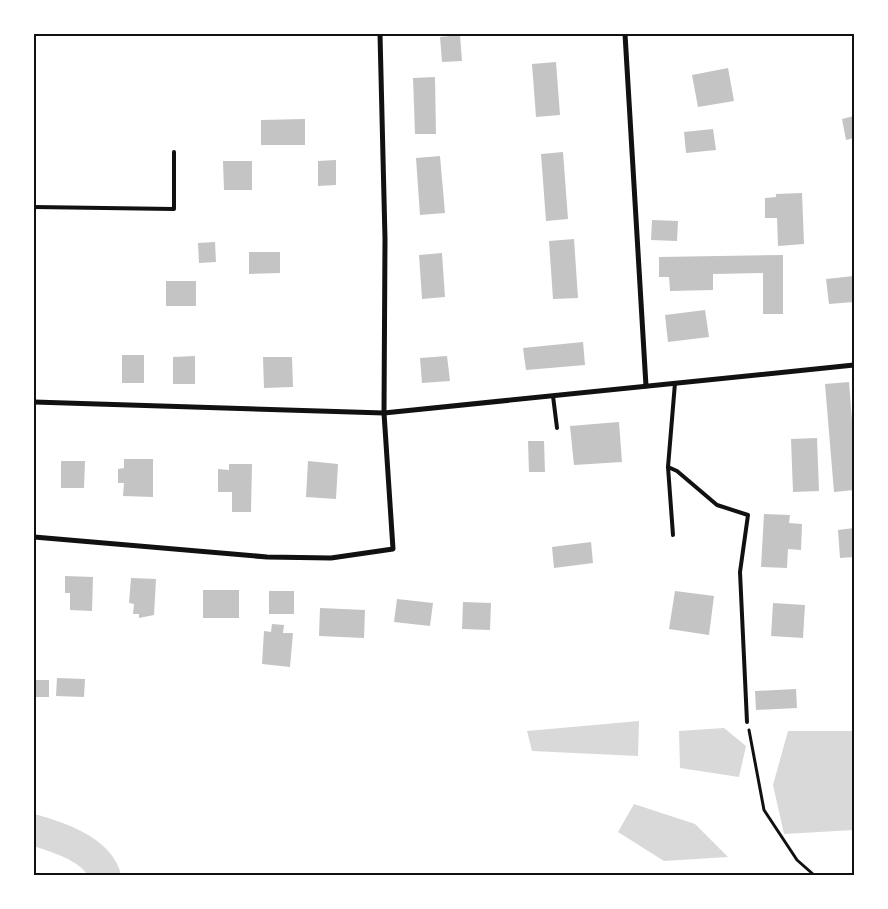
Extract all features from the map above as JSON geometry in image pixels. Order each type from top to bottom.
[{"type":"street","points":[[34,537],[267,557],[330,558],[393,549],[384,413],[386,239],[380,34]]},
{"type":"street","points":[[626,34],[646,386]]},
{"type":"street","points":[[34,402],[384,413],[854,365]]},
{"type":"lane","points":[[34,207],[174,209],[174,152]]},
{"type":"lane","points":[[673,535],[668,467],[675,383]]},
{"type":"lane","points":[[553,396],[557,428]]},
{"type":"lane","points":[[668,467],[677,471],[717,505],[748,515],[740,572],[747,722]]},
{"type":"path","points":[[747,722],[764,810],[796,860],[814,875]]},
{"type":"shaded area","points":[[639,721],[638,756],[532,751],[527,731]]},
{"type":"shaded area","points":[[724,728],[746,746],[739,777],[680,768],[679,731]]},
{"type":"shaded area","points":[[788,731],[854,731],[854,830],[784,834],[773,785]]},
{"type":"shaded area","points":[[634,804],[695,824],[728,857],[664,861],[618,832]]},
{"type":"building","points":[[460,35],[462,61],[442,62],[440,37]]},
{"type":"building","points":[[556,62],[560,115],[536,117],[532,64]]},
{"type":"building","points":[[728,68],[734,101],[698,107],[692,75]]},
{"type":"building","points":[[435,77],[436,134],[415,134],[413,78]]},
{"type":"building","points":[[854,116],[854,138],[846,140],[842,119]]},
{"type":"building","points":[[305,119],[305,145],[261,145],[261,120]]},
{"type":"building","points":[[713,129],[716,150],[686,153],[684,132]]},
{"type":"building","points":[[563,152],[568,219],[546,221],[541,154]]},
{"type":"building","points":[[440,156],[445,213],[420,215],[416,158]]},
{"type":"building","points":[[336,160],[336,185],[318,186],[318,161]]},
{"type":"building","points":[[223,161],[252,161],[252,190],[224,190]]},
{"type":"building","points":[[802,193],[804,244],[778,246],[777,218],[765,218],[765,198],[776,197],[776,194]]},
{"type":"building","points":[[652,220],[678,221],[677,241],[651,240]]},
{"type":"building","points":[[574,239],[578,298],[553,299],[549,241]]},
{"type":"building","points":[[215,242],[216,262],[199,263],[198,243]]},
{"type":"building","points":[[249,252],[280,252],[280,273],[249,274]]},
{"type":"building","points":[[442,253],[445,297],[422,299],[419,255]]},
{"type":"building","points":[[783,255],[783,314],[763,314],[763,273],[713,274],[713,290],[670,291],[669,277],[659,277],[659,257]]},
{"type":"building","points":[[854,276],[854,302],[829,304],[826,279]]},
{"type":"building","points":[[166,281],[196,281],[196,306],[166,306]]},
{"type":"building","points":[[705,310],[709,337],[668,342],[665,315]]},
{"type":"building","points":[[583,342],[585,365],[526,370],[523,348]]},
{"type":"building","points":[[122,355],[144,355],[144,383],[122,383]]},
{"type":"building","points":[[195,356],[195,384],[173,384],[173,357]]},
{"type":"building","points":[[447,356],[450,381],[422,383],[420,358]]},
{"type":"building","points":[[263,357],[292,357],[293,387],[264,388]]},
{"type":"building","points":[[849,382],[854,446],[854,490],[834,492],[825,384]]},
{"type":"building","points":[[619,422],[622,462],[574,465],[570,426]]},
{"type":"building","points":[[817,438],[819,491],[793,492],[791,439]]},
{"type":"building","points":[[528,441],[544,441],[545,472],[529,472]]},
{"type":"building","points":[[124,459],[153,459],[153,497],[123,496],[124,483],[118,483],[118,469],[124,468]]},
{"type":"building","points":[[61,461],[85,461],[84,488],[61,488]]},
{"type":"building","points":[[308,461],[338,464],[336,499],[306,497]]},
{"type":"building","points":[[229,464],[252,464],[251,512],[232,512],[232,492],[218,492],[218,469],[229,470]]},
{"type":"building","points":[[764,514],[790,515],[789,523],[802,524],[801,550],[788,549],[787,568],[761,567]]},
{"type":"building","points":[[854,528],[854,557],[840,558],[838,530]]},
{"type":"building","points":[[591,542],[593,563],[554,568],[552,547]]},
{"type":"building","points":[[65,576],[93,577],[92,611],[70,610],[70,593],[65,593]]},
{"type":"building","points":[[131,578],[156,579],[154,615],[139,618],[139,614],[133,614],[134,604],[129,603]]},
{"type":"building","points":[[203,590],[239,590],[239,618],[203,618]]},
{"type":"building","points":[[269,591],[294,591],[294,614],[269,614]]},
{"type":"building","points":[[675,591],[714,596],[709,635],[669,629]]},
{"type":"building","points":[[397,599],[433,603],[430,626],[394,622]]},
{"type":"building","points":[[463,602],[491,603],[490,630],[462,629]]},
{"type":"building","points":[[773,603],[805,605],[803,638],[771,636]]},
{"type":"building","points":[[320,608],[365,610],[364,638],[319,636]]},
{"type":"building","points":[[272,624],[284,625],[283,633],[293,633],[290,667],[262,664],[264,631],[271,632]]},
{"type":"building","points":[[57,678],[85,679],[84,697],[56,696]]},
{"type":"building","points":[[34,680],[49,680],[49,697],[34,697]]},
{"type":"building","points":[[796,689],[797,708],[756,710],[755,691]]},
{"type":"waterway","points":[[34,830],[65,840],[85,851],[100,866],[105,875]]}]
